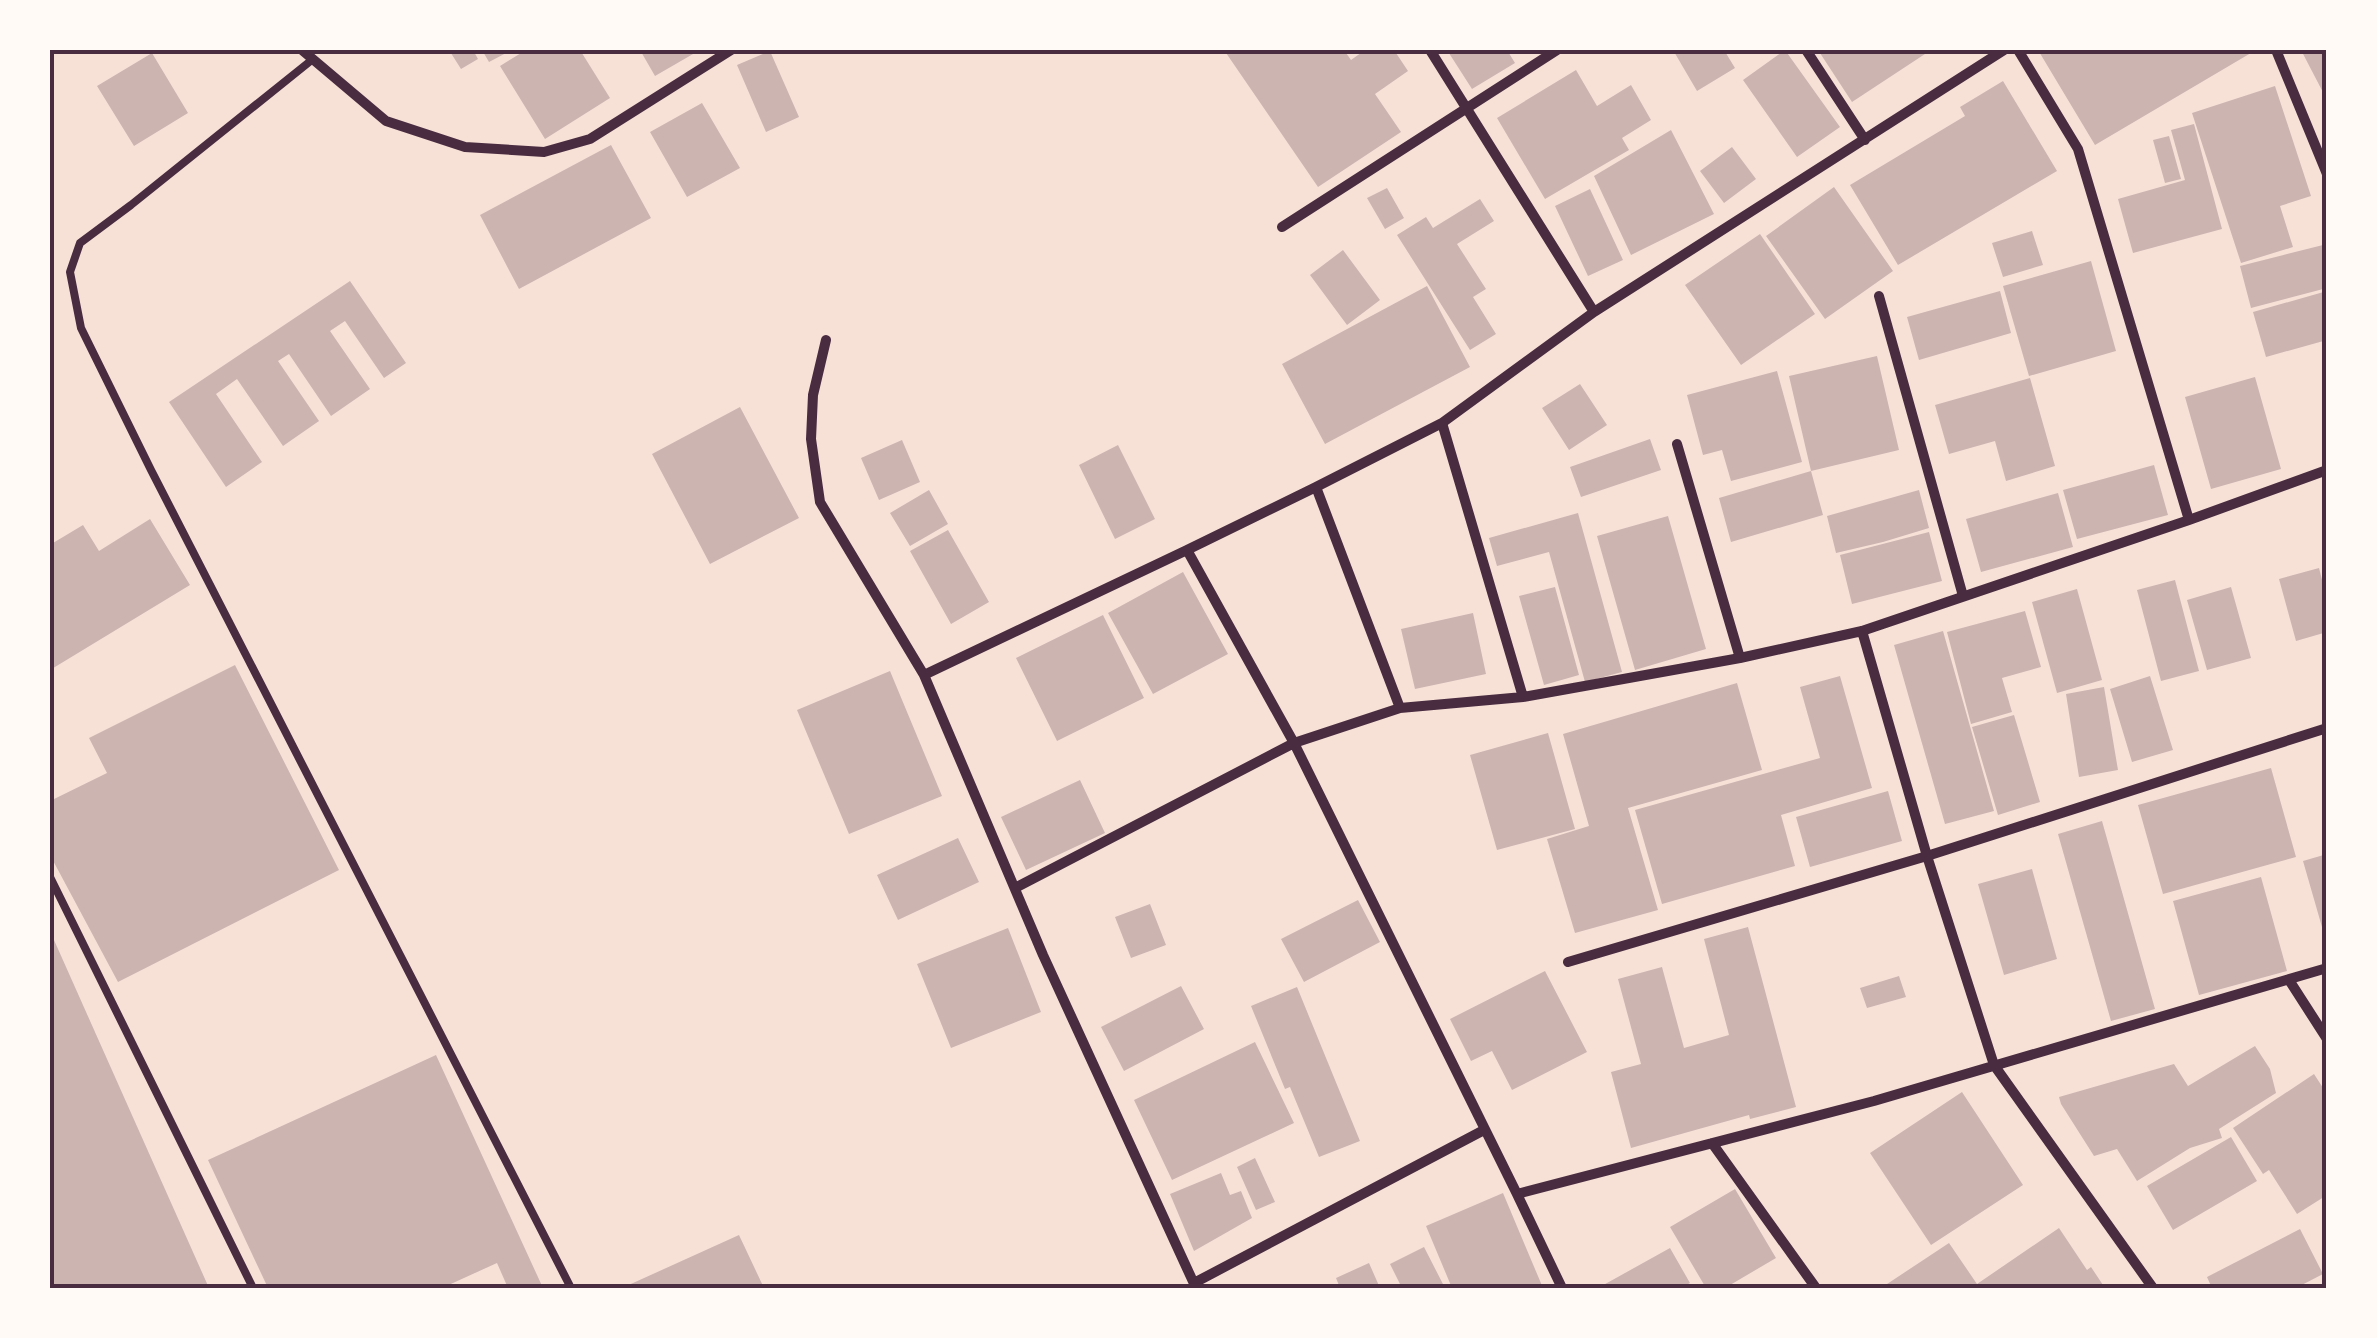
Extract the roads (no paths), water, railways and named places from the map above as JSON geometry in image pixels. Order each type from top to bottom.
[{"type":"street","points":[[302,50],[386,121],[465,147],[544,152],[590,140],[731,50]]},
{"type":"street","points":[[1430,50],[1594,312]]},
{"type":"street","points":[[1282,227],[1557,50]]},
{"type":"street","points":[[1806,50],[1866,140]]},
{"type":"street","points":[[924,675],[1442,424],[1594,312],[2004,50]]},
{"type":"street","points":[[2018,50],[2078,149],[2189,520]]},
{"type":"street","points":[[2276,50],[2327,174]]},
{"type":"street","points":[[1879,296],[1963,596]]},
{"type":"street","points":[[826,340],[813,395],[811,439],[820,502],[924,675],[1014,888],[1195,1286],[1484,1130]]},
{"type":"street","points":[[1442,424],[1523,697]]},
{"type":"street","points":[[1678,444],[1740,658]]},
{"type":"street","points":[[1014,888],[1294,743],[1400,708],[1523,697],[1740,658],[1862,630],[2327,470]]},
{"type":"street","points":[[1316,487],[1400,708]]},
{"type":"street","points":[[1187,550],[1294,743],[1562,1288]]},
{"type":"street","points":[[1862,630],[1927,856],[1994,1066],[2153,1288]]},
{"type":"street","points":[[1568,962],[1927,856],[2327,728]]},
{"type":"street","points":[[1516,1194],[1874,1101],[2327,968]]},
{"type":"street","points":[[2289,980],[2327,1039]]},
{"type":"street","points":[[1712,1143],[1816,1288]]},
{"type":"lane","points":[[312,59],[80,243],[70,272],[81,328],[150,470],[571,1288]]},
{"type":"lane","points":[[50,876],[253,1288]]}]
